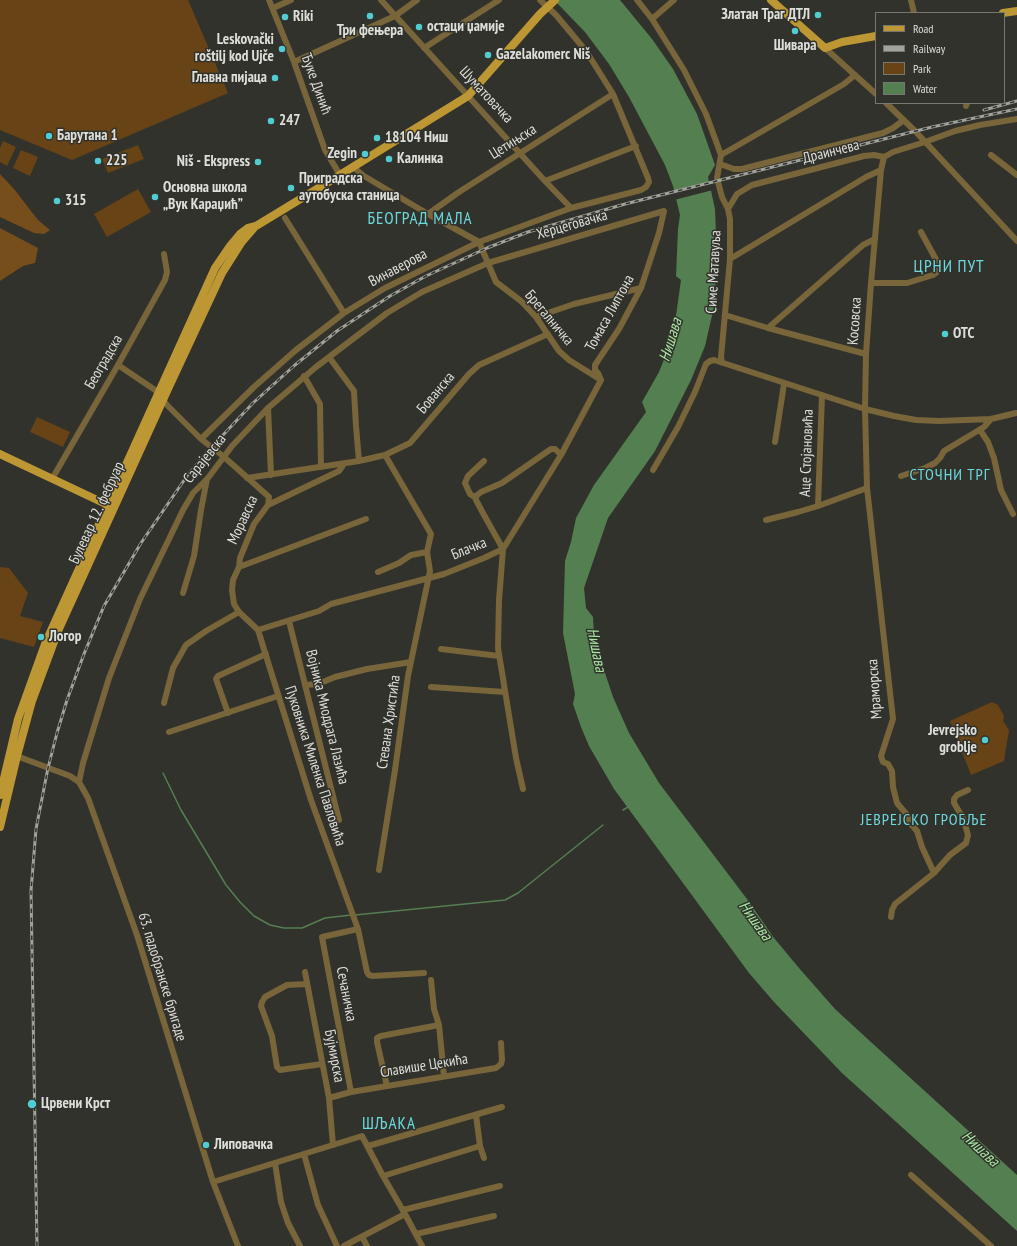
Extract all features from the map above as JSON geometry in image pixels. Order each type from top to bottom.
[{"type":"main road","points":[[771,0],[825,48],[842,42],[875,36]]},
{"type":"main road","name":"Булевар 12. фебруар","points":[[0,827],[24,698],[43,650],[111,506],[115,491],[161,397],[215,268],[230,246],[240,234],[248,228],[256,226],[468,96],[552,3]]},
{"type":"main road","points":[[1005,13],[1017,11]]},
{"type":"main road","points":[[0,454],[111,506]]},
{"type":"main road","name":"Булевар 12. фебруар","points":[[0,795],[13,755]]},
{"type":"street","name":"Ђуке Динић","points":[[269,0],[294,62],[325,150],[340,175]]},
{"type":"street","points":[[273,8],[291,0]]},
{"type":"street","name":"Шуматовачка","points":[[381,0],[571,208]]},
{"type":"street","points":[[294,62],[395,16],[417,0]]},
{"type":"street","points":[[424,48],[499,0]]},
{"type":"street","points":[[540,0],[552,3],[570,31],[586,51],[613,94],[636,146],[545,181]]},
{"type":"street","points":[[637,0],[670,46],[695,91],[709,120],[721,155],[720,164],[734,169],[742,169],[883,133],[904,120]]},
{"type":"street","points":[[652,19],[674,0]]},
{"type":"street","points":[[911,0],[914,12]]},
{"type":"street","points":[[825,48],[875,93]]},
{"type":"street","points":[[721,155],[844,84],[854,75]]},
{"type":"street","name":"Цетињска","points":[[428,214],[458,192],[613,94]]},
{"type":"street","points":[[887,104],[925,142],[1017,241]]},
{"type":"street","name":"Драинчева","points":[[728,209],[737,194],[752,185],[869,155],[884,157],[893,152],[955,131],[1017,119]]},
{"type":"street","name":"Винаверова","points":[[201,439],[254,387],[296,350],[344,313],[385,288],[479,242],[571,208],[641,190],[646,187],[648,178],[636,146]]},
{"type":"street","points":[[990,155],[1017,175]]},
{"type":"street","name":"Косовска","points":[[867,488],[865,409],[866,354],[881,170],[884,157]]},
{"type":"street","name":"Симе Матавуља","points":[[720,164],[717,178],[718,185],[728,209],[730,219],[730,259],[721,357],[722,362]]},
{"type":"street","points":[[353,167],[364,176],[479,242]]},
{"type":"street","points":[[730,259],[870,174],[881,170]]},
{"type":"street","name":"Херцеговачка","points":[[488,263],[664,211]]},
{"type":"street","name":"Томаса Липтона","points":[[601,380],[595,370],[596,366],[619,329],[641,288],[659,233],[664,211]]},
{"type":"street","points":[[285,218],[344,313]]},
{"type":"street","points":[[871,283],[907,283],[933,275],[937,272],[940,268],[939,265],[921,232]]},
{"type":"street","points":[[768,328],[863,245],[876,238]]},
{"type":"street","name":"Брегалничка","points":[[479,242],[496,282],[521,301],[536,317],[560,351],[569,360],[601,380]]},
{"type":"street","name":"Београдска","points":[[52,479],[165,280],[167,272],[164,254]]},
{"type":"street","name":"Сарајевска","points":[[79,782],[83,763],[108,678],[140,599],[183,510],[193,493],[208,478],[223,456],[268,408],[304,376],[413,296],[488,263]]},
{"type":"street","points":[[536,317],[574,304],[641,288]]},
{"type":"street","points":[[725,315],[866,354]]},
{"type":"street","name":"Бованска","points":[[247,478],[359,461],[385,455],[410,444],[468,374],[479,365],[548,334]]},
{"type":"street","points":[[329,357],[332,364],[354,391],[359,461]]},
{"type":"street","points":[[653,470],[678,427],[695,392],[706,364],[714,360],[784,384],[865,409],[916,420],[939,421],[991,419],[1016,412],[1017,421]]},
{"type":"street","name":"Моравска","points":[[118,365],[161,397],[201,439],[268,495],[270,500],[268,505],[254,524],[240,558],[239,567],[233,580],[232,590],[234,604],[239,612],[258,630]]},
{"type":"street","points":[[304,376],[320,404],[321,467]]},
{"type":"street","name":"Блачка","points":[[258,630],[289,621],[331,604],[428,579],[484,558],[503,549],[561,455],[601,380]]},
{"type":"street","points":[[774,442],[784,384]]},
{"type":"street","name":"Аце Стојановића","points":[[766,520],[818,506],[822,395]]},
{"type":"street","points":[[268,408],[271,475]]},
{"type":"street","points":[[901,476],[925,468],[934,463],[940,458],[944,451],[984,428],[991,419]]},
{"type":"street","points":[[980,430],[988,442],[994,458],[1001,490],[1013,514]]},
{"type":"street","points":[[476,498],[480,492],[502,482],[551,449],[554,449],[561,455]]},
{"type":"street","points":[[378,572],[399,563],[411,555],[426,552],[431,537],[430,532],[385,455]]},
{"type":"street","points":[[484,461],[468,476],[464,484],[470,494],[476,498],[503,549],[499,600],[499,656],[523,789]]},
{"type":"street","name":"Бованска","points":[[268,505],[339,471],[344,464]]},
{"type":"street","points":[[183,593],[194,556],[200,510],[208,478]]},
{"type":"street","points":[[818,506],[867,488]]},
{"type":"street","name":"Мраморска","points":[[867,488],[892,719],[881,756],[883,762],[888,764],[892,771],[893,787],[897,803],[908,816],[909,822],[917,831],[922,847],[934,873]]},
{"type":"street","points":[[239,567],[366,519]]},
{"type":"street","name":"Стевана Христића","points":[[379,870],[411,662],[430,571],[426,552]]},
{"type":"street","points":[[164,703],[173,668],[186,645],[206,631],[239,612]]},
{"type":"street","name":"Војника Миодрага Лазића","points":[[289,621],[339,820]]},
{"type":"street","name":"Пуковника Миленка Павловића","points":[[258,630],[311,800],[358,929],[369,975],[424,973]]},
{"type":"street","points":[[441,649],[499,656]]},
{"type":"street","points":[[228,713],[216,679],[218,676],[266,654]]},
{"type":"street","points":[[305,685],[318,684],[335,677],[367,669],[411,662]]},
{"type":"street","points":[[431,687],[505,692]]},
{"type":"street","points":[[169,732],[278,696]]},
{"type":"street","points":[[13,755],[70,776],[79,782]]},
{"type":"street","name":"63. падобранске бригаде","points":[[79,782],[92,806],[137,935],[212,1182],[238,1246]]},
{"type":"street","points":[[891,917],[895,904],[934,873],[950,855],[966,843],[968,835],[963,818],[954,803],[954,799],[957,795],[968,790]]},
{"type":"street","name":"Сечаничка","points":[[351,1092],[322,937],[358,929]]},
{"type":"street","name":"Бујмирска","points":[[305,972],[322,1064],[330,1098],[333,1145]]},
{"type":"street","points":[[431,980],[434,1009],[439,1025],[444,1076]]},
{"type":"street","points":[[307,984],[287,985],[265,997],[261,1006],[272,1036],[277,1067],[280,1070],[322,1064]]},
{"type":"street","points":[[387,1086],[377,1038],[439,1025]]},
{"type":"street","name":"Славише Цекића","points":[[330,1098],[351,1092],[496,1068],[501,1064],[502,1060],[500,1043]]},
{"type":"street","points":[[368,1146],[502,1107]]},
{"type":"street","points":[[476,1115],[480,1146],[484,1158]]},
{"type":"street","points":[[212,1182],[362,1136],[422,1246]]},
{"type":"street","points":[[383,1176],[480,1146]]},
{"type":"street","points":[[304,1154],[318,1205],[337,1246]]},
{"type":"street","points":[[275,1163],[281,1202],[288,1223],[300,1246]]},
{"type":"street","points":[[911,1175],[992,1246]]},
{"type":"street","points":[[344,1246],[404,1212],[500,1186]]},
{"type":"street","points":[[416,1234],[494,1216]]},
{"type":"street","points":[[362,1237],[366,1246]]},
{"type":"green space","points":[[0,0],[188,0],[228,93],[72,160],[0,130]]},
{"type":"green space","points":[[3,141],[16,147],[7,166],[0,162],[0,148]]},
{"type":"green space","points":[[138,145],[144,159],[108,173],[102,159]]},
{"type":"green space","points":[[21,150],[38,157],[30,176],[13,168]]},
{"type":"green space","points":[[138,189],[151,212],[107,237],[94,214]]},
{"type":"green space","points":[[37,417],[70,432],[63,447],[30,432]]},
{"type":"green space","points":[[0,567],[9,568],[28,593],[20,616],[43,622],[34,647],[0,638]]},
{"type":"green space","name":"ЈЕВРЕЈСКО ГРОБЉЕ","points":[[992,702],[998,705],[1004,716],[1003,721],[1009,730],[1004,761],[971,775],[950,721]]},
{"type":"shaded area","points":[[0,174],[14,189],[38,220],[50,230],[44,234],[34,233],[0,217]]},
{"type":"shaded area","points":[[0,228],[38,248],[35,263],[23,266],[0,281]]},
{"type":"water","name":"Нишава","points":[[554,0],[620,0],[652,39],[673,69],[697,114],[715,165],[708,177],[715,209],[717,257],[714,307],[705,346],[691,380],[655,451],[608,518],[584,588],[586,608],[593,617],[594,635],[613,697],[629,733],[659,783],[747,899],[774,938],[799,968],[835,1009],[1017,1175],[1017,1231],[842,1073],[774,1002],[749,973],[614,789],[589,746],[581,727],[573,704],[575,694],[563,633],[565,561],[576,518],[594,485],[646,412],[642,402],[659,372],[673,337],[681,280],[676,276],[680,215],[673,186],[665,165],[629,97],[609,64],[585,32]]},
{"type":"pier","points":[[711,182],[713,190],[674,200],[673,192]]},
{"type":"waterway","points":[[163,773],[181,810],[226,885],[254,916],[270,925],[284,928],[302,928],[325,918],[351,915]]},
{"type":"waterway","points":[[623,810],[628,807]]},
{"type":"waterway","points":[[355,915],[505,900],[518,893],[603,825]]},
{"type":"railway","points":[[984,110],[1017,101]]},
{"type":"railway","points":[[37,1246],[31,891],[36,829],[48,768],[67,700],[104,606],[141,543],[187,476],[209,450],[253,403],[295,365],[337,331],[390,296],[426,276],[487,248],[528,232],[625,204],[932,127],[1017,109]]},
{"type":"place","name":"Златан Траг ДТЛ","points":[[818,15]]},
{"type":"place","name":"Три фењера","points":[[370,16]]},
{"type":"place","name":"Riki","points":[[285,17]]},
{"type":"place","name":"остаци џамије","points":[[419,27]]},
{"type":"place","name":"Шивара","points":[[795,31]]},
{"type":"place","name":"Leskovački roštilj kod Ujče","points":[[282,49]]},
{"type":"place","name":"Gazelakomerc Niš","points":[[488,55]]},
{"type":"place","name":"Главна пијаца","points":[[275,78]]},
{"type":"place","name":"247","points":[[271,121]]},
{"type":"place","name":"Барутана 1","points":[[49,136]]},
{"type":"place","name":"18104 Ниш","points":[[377,138]]},
{"type":"place","name":"Zegin","points":[[365,154]]},
{"type":"place","name":"Калинка","points":[[389,159]]},
{"type":"place","name":"225","points":[[98,161]]},
{"type":"place","name":"Niš - Ekspress","points":[[258,162]]},
{"type":"place","name":"Приградска аутобуска станица","points":[[291,188]]},
{"type":"place","name":"Основна школа „Вук Караџић”","points":[[155,197]]},
{"type":"place","name":"315","points":[[57,201]]},
{"type":"place","name":"OTC","points":[[945,334]]},
{"type":"place","name":"Логор","points":[[41,637]]},
{"type":"place","name":"Jevrejsko groblje","points":[[985,740]]},
{"type":"place","name":"Црвени Крст","points":[[32,1104]]},
{"type":"place","name":"Липовачка","points":[[206,1145]]},
{"type":"district","name":"БЕОГРАД МАЛА","points":[[420,219]]},
{"type":"district","name":"ЦРНИ ПУТ","points":[[949,267]]},
{"type":"district","name":"СТОЧНИ ТРГ","points":[[950,475]]},
{"type":"district","name":"ЈЕВРЕЈСКО ГРОБЉЕ","points":[[924,820]]},
{"type":"district","name":"ШЉАКА","points":[[389,1124]]}]
